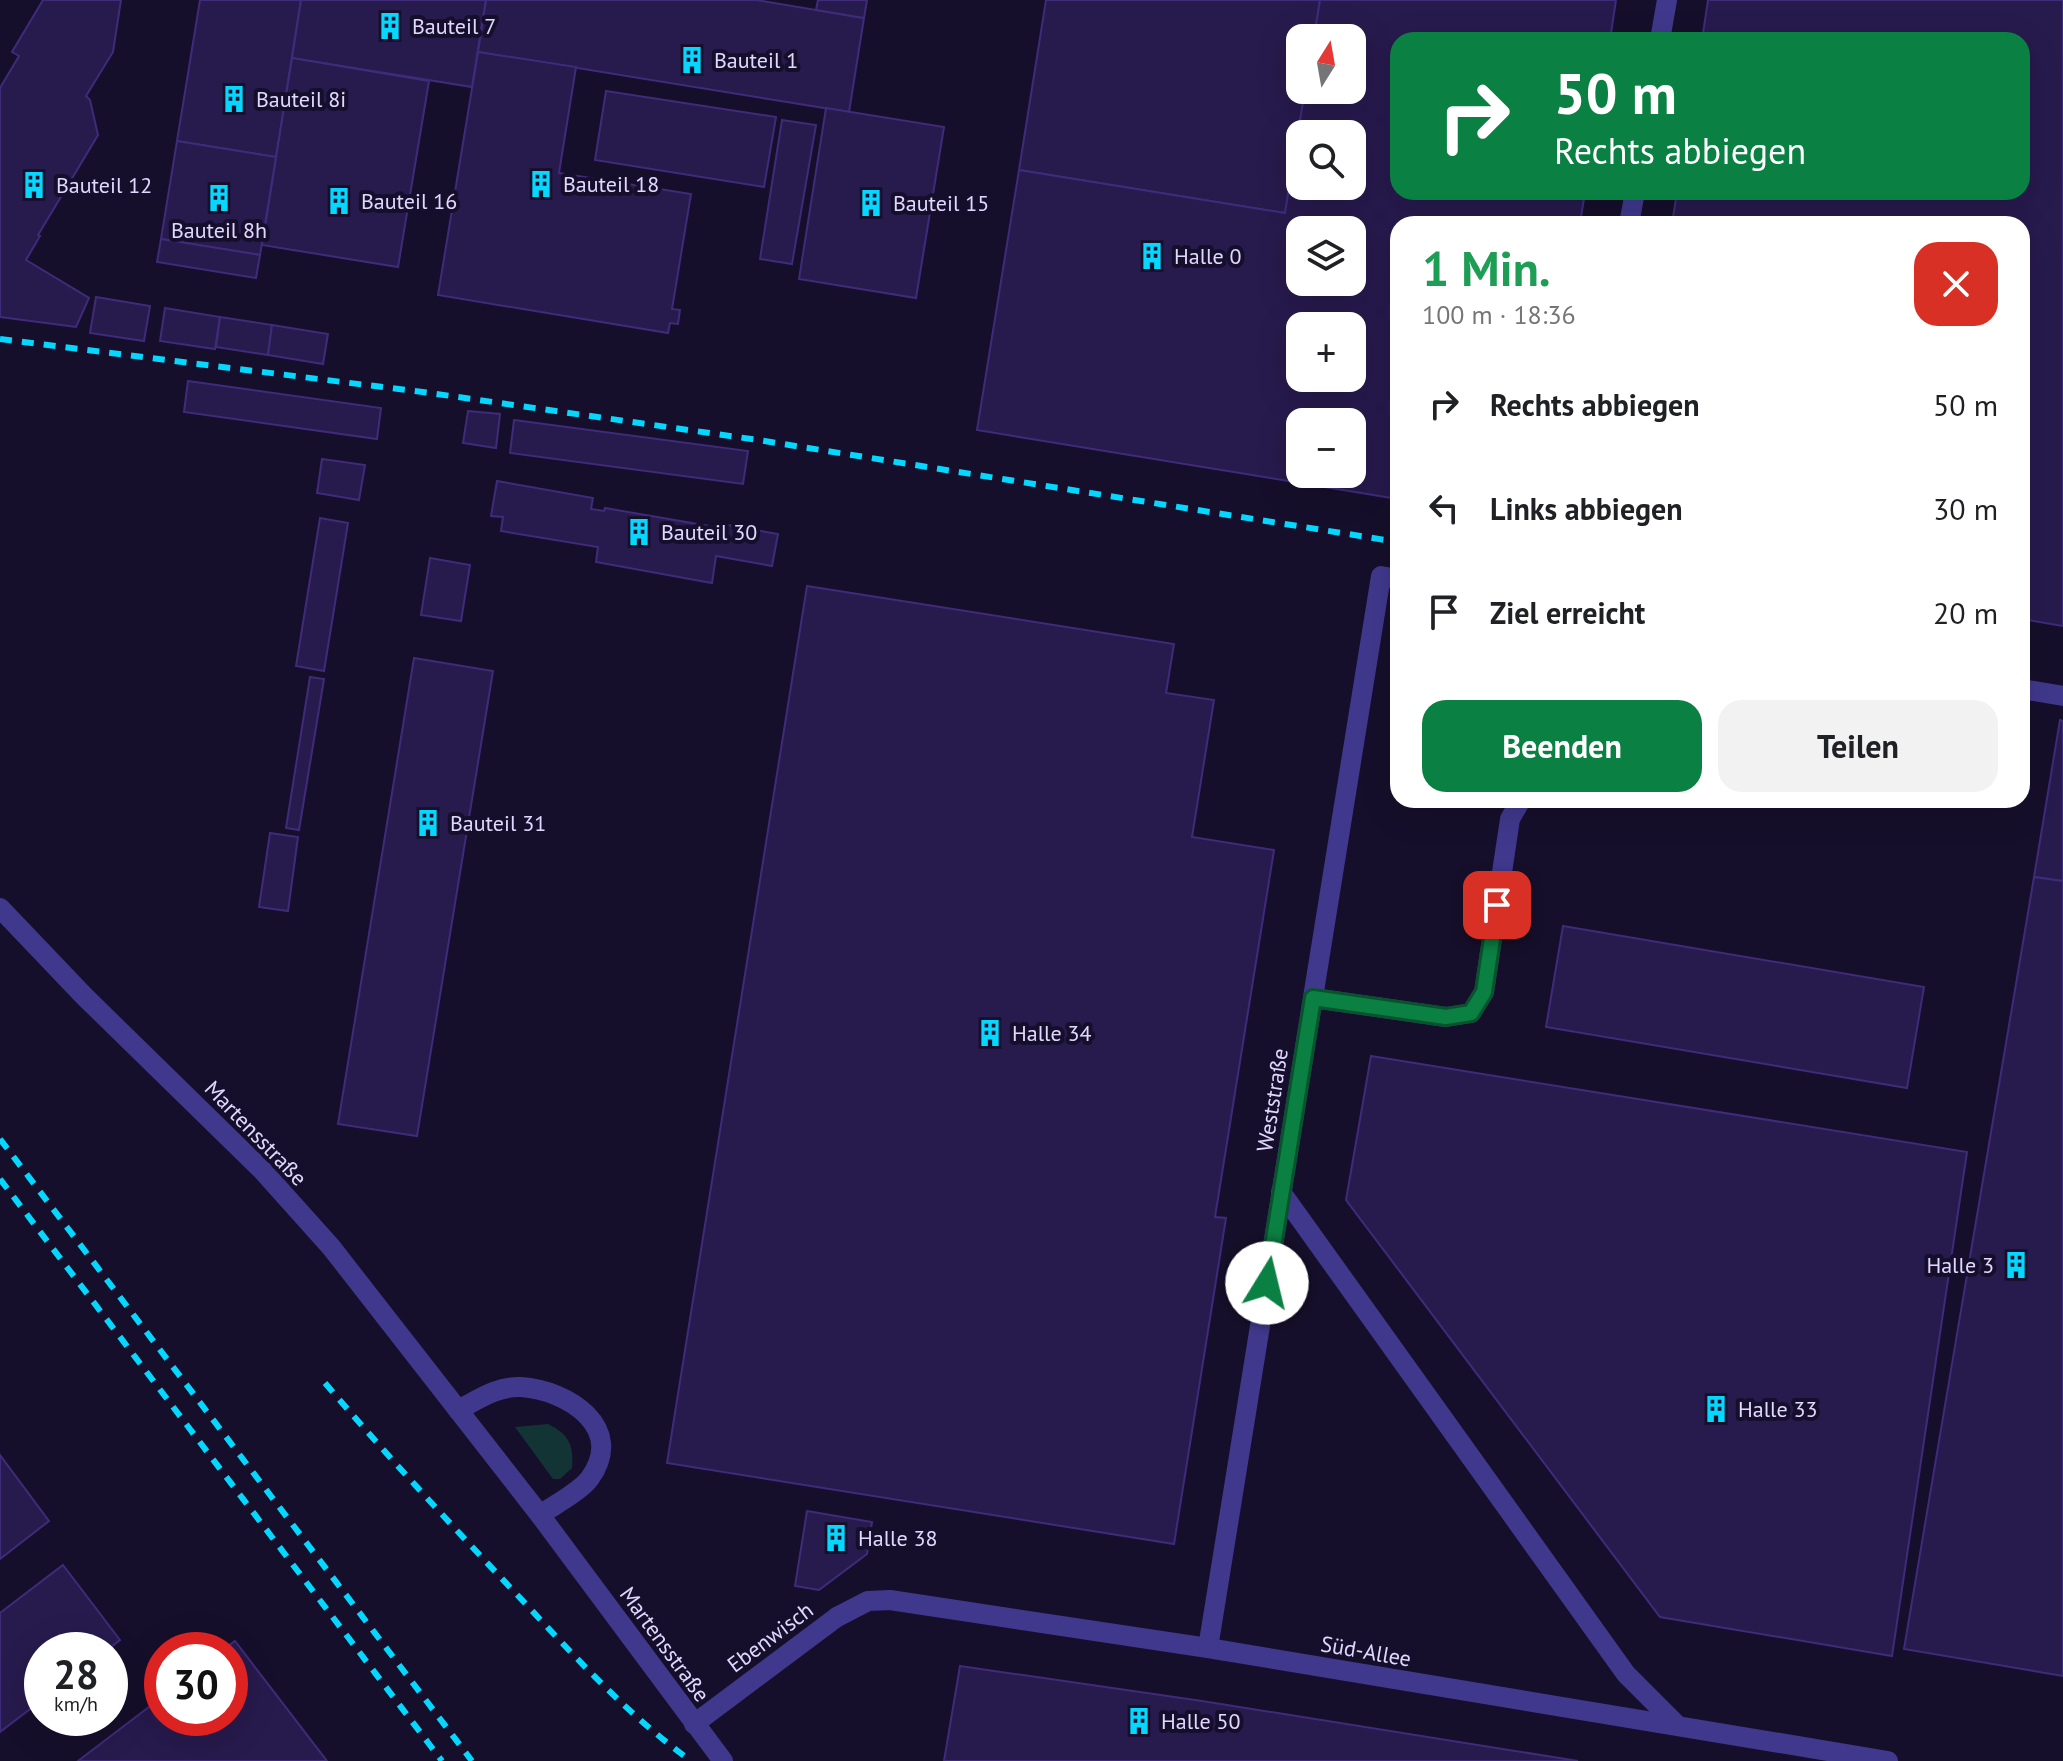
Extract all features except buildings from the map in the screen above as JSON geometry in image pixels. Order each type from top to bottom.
[{"type":"street","points":[[1661,32],[1667,0]]},
{"type":"street","name":"Weststraße","points":[[1208,1648],[1381,576],[1390,578]]},
{"type":"street","points":[[2030,690],[2063,696]]},
{"type":"street","points":[[1313,998],[1446,1017],[1471,1013],[1484,992],[1510,819],[1516,808]]},
{"type":"street","name":"Martensstraße","points":[[0,908],[84,996],[262,1170],[331,1247],[540,1515],[723,1761]]},
{"type":"street","points":[[1281,1192],[1626,1674],[1677,1725]]},
{"type":"street","points":[[458,1410],[493,1390],[521,1387],[555,1394],[578,1405],[599,1430],[601,1457],[588,1481],[540,1515]]},
{"type":"street","name":"Süd-Allee","points":[[837,1617],[868,1601],[890,1600],[1208,1648],[1888,1761]]},
{"type":"street","name":"Ebenwisch","points":[[694,1724],[837,1617]]},
{"type":"green space","points":[[548,1424],[561,1432],[571,1447],[572,1468],[560,1479],[553,1479],[515,1427]]},
{"type":"railway","points":[[0,339],[430,393],[758,440],[1390,541]]},
{"type":"railway","points":[[0,1139],[472,1761]]},
{"type":"railway","points":[[0,1179],[442,1761]]},
{"type":"railway","points":[[325,1383],[422,1493],[583,1665],[646,1725],[691,1761]]},
{"type":"place","name":"Bauteil 7","points":[[390,26]]},
{"type":"place","name":"Bauteil 1","points":[[692,60]]},
{"type":"place","name":"Bauteil 8i","points":[[234,99]]},
{"type":"place","name":"Bauteil 18","points":[[541,184]]},
{"type":"place","name":"Bauteil 12","points":[[34,185]]},
{"type":"place","name":"Bauteil 8h","points":[[219,198]]},
{"type":"place","name":"Bauteil 16","points":[[339,201]]},
{"type":"place","name":"Bauteil 15","points":[[871,203]]},
{"type":"place","name":"Halle 0","points":[[1152,256]]},
{"type":"place","name":"Bauteil 30","points":[[639,532]]},
{"type":"place","name":"Bauteil 31","points":[[428,823]]},
{"type":"place","name":"Halle 34","points":[[990,1033]]},
{"type":"place","name":"Halle 3","points":[[2016,1265]]},
{"type":"place","name":"Halle 33","points":[[1716,1409]]},
{"type":"place","name":"Halle 38","points":[[836,1538]]},
{"type":"place","name":"Halle 50","points":[[1139,1721]]},
{"type":"route","points":[[1267,1283],[1313,998],[1446,1017],[1471,1013],[1484,992],[1497,905]]}]
